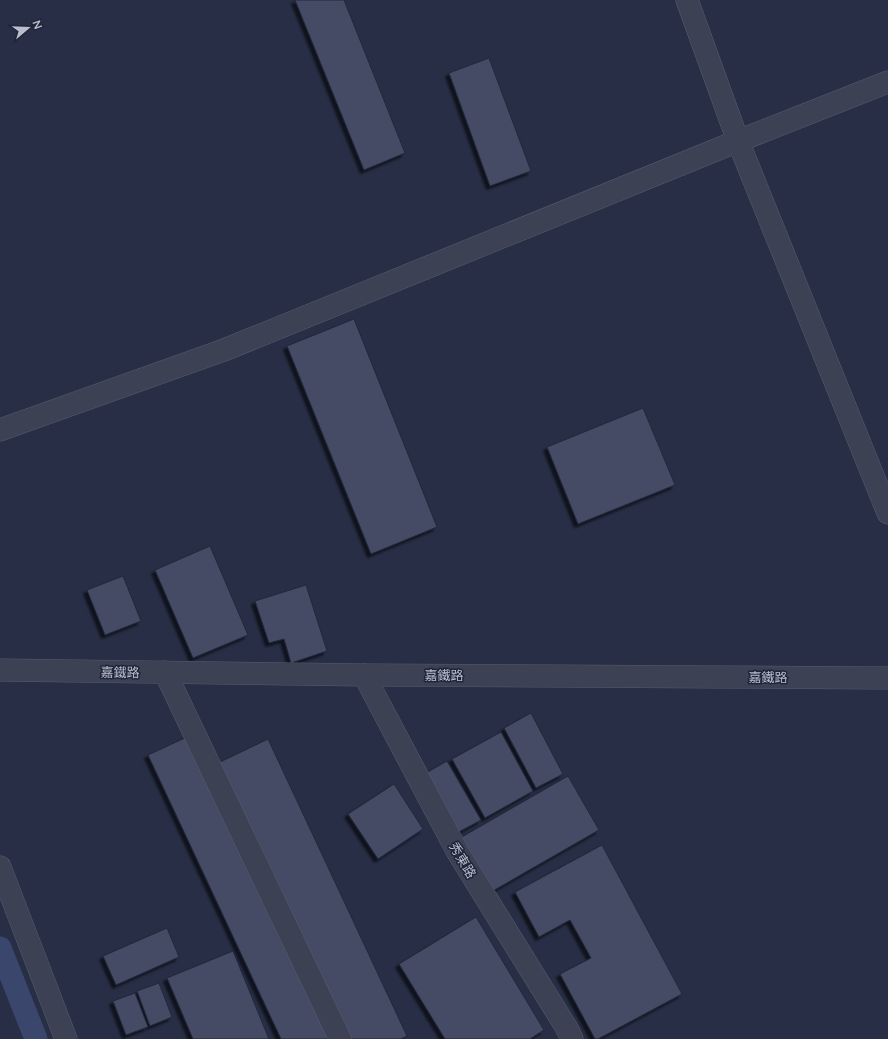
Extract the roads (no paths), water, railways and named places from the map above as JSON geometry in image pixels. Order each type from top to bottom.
[{"type":"street","points":[[687,0],[738,141],[888,513]]},
{"type":"street","points":[[0,430],[224,350],[738,141],[888,82]]},
{"type":"street","name":"嘉鐵路","points":[[0,670],[364,675],[888,678]]},
{"type":"street","points":[[165,672],[340,1039]]},
{"type":"street","name":"秀東路","points":[[364,675],[457,851],[572,1039]]},
{"type":"street","points":[[0,867],[66,1039]]},
{"type":"waterway","points":[[0,948],[36,1039]]}]
